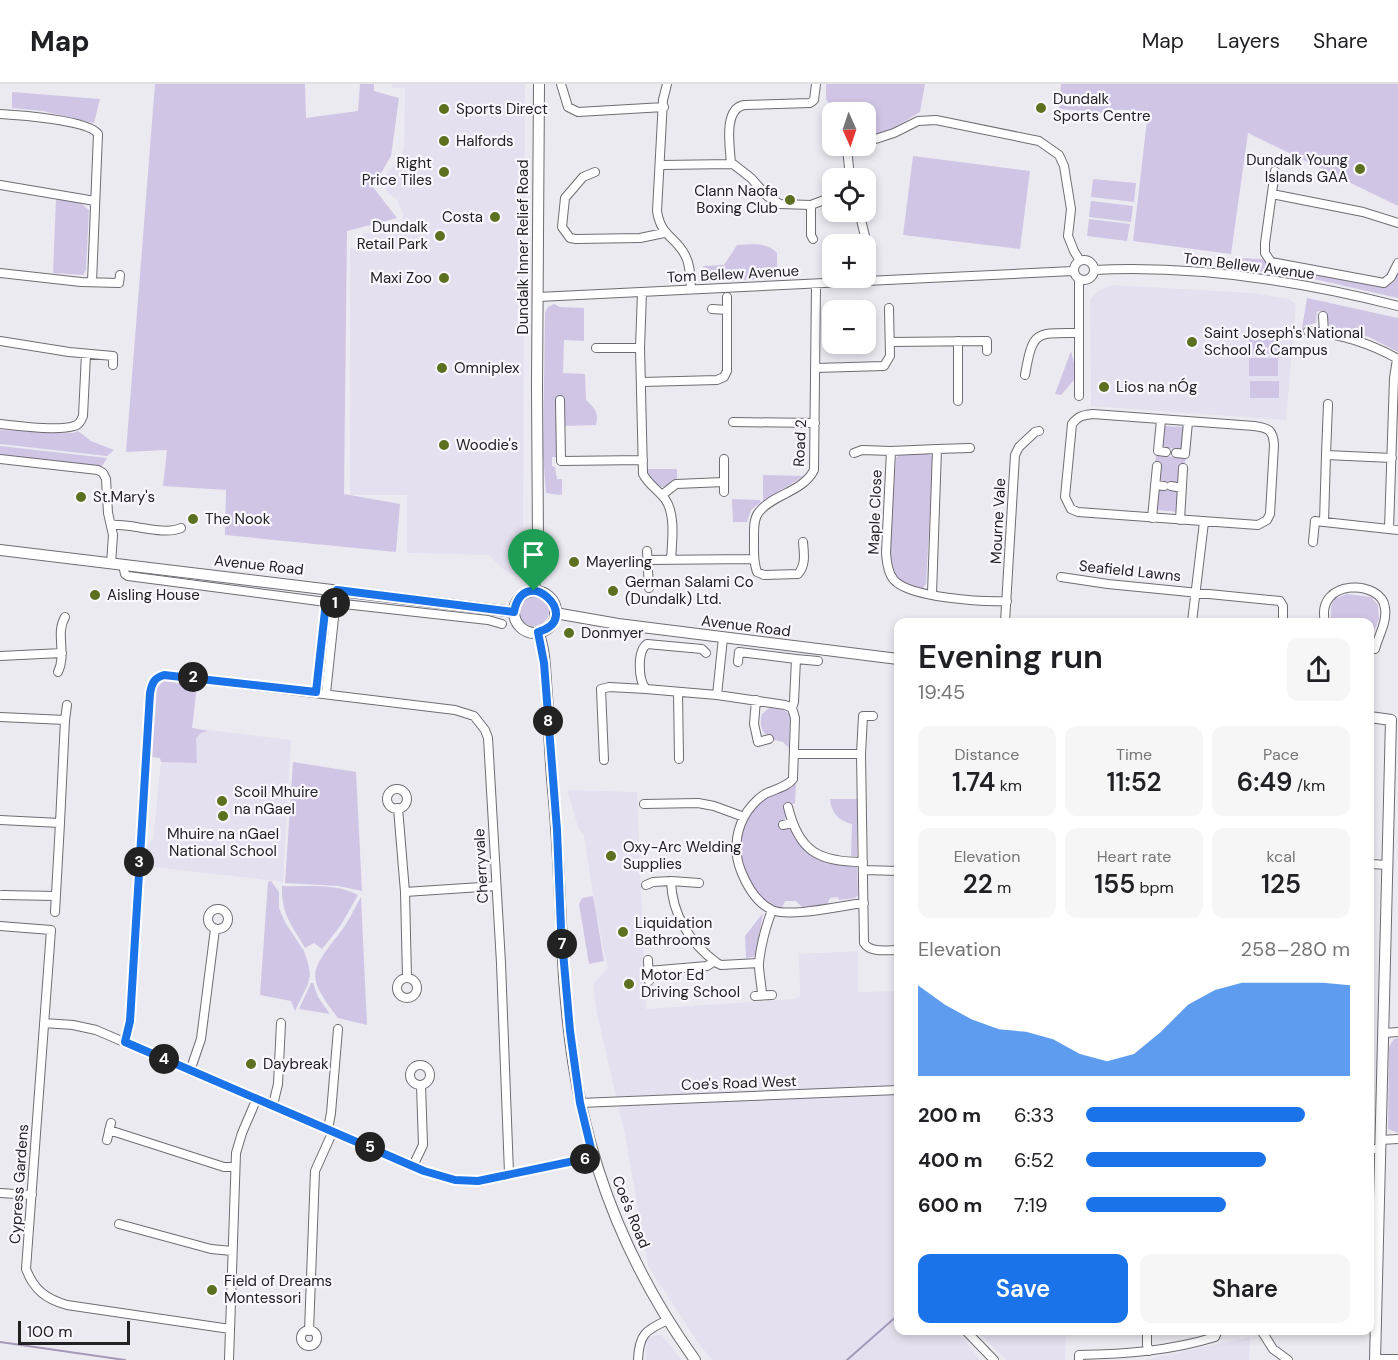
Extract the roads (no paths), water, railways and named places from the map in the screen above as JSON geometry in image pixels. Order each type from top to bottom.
[{"type":"main road","name":"Dundalk Inner Relief Road","points":[[534,591],[538,543],[538,84]]},
{"type":"main road","name":"Avenue Road","points":[[0,550],[514,612]]},
{"type":"main road","points":[[534,591],[541,592],[552,600],[555,613],[552,624],[538,632],[521,627],[517,623],[514,612],[518,599],[534,591]]},
{"type":"main road","name":"Avenue Road","points":[[555,613],[612,624],[894,659]]},
{"type":"main road","name":"Coe's Road","points":[[538,632],[545,672],[557,830],[561,929],[570,1031],[580,1103],[593,1157],[614,1214],[632,1254],[668,1320],[695,1360]]},
{"type":"main road","points":[[1374,717],[1395,720],[1388,865],[1384,1034],[1376,1146],[1375,1360]]},
{"type":"street","points":[[561,84],[568,107],[578,112],[664,107]]},
{"type":"street","points":[[667,84],[658,221],[664,233],[684,253],[690,268],[690,289]]},
{"type":"street","points":[[730,164],[730,117],[738,107],[810,104],[814,100],[816,84]]},
{"type":"street","points":[[0,114],[30,116],[95,130],[99,142],[92,282]]},
{"type":"street","points":[[876,139],[894,134],[918,121],[936,120],[1039,141],[1059,155],[1064,165],[1071,199],[1068,236],[1080,261]]},
{"type":"street","points":[[661,165],[730,164],[741,170],[775,202],[812,205],[822,201]]},
{"type":"street","points":[[1275,171],[1265,250],[1271,262],[1384,283],[1391,277],[1398,263]]},
{"type":"street","points":[[595,172],[583,177],[565,198],[562,227],[570,238],[640,238],[664,233]]},
{"type":"street","points":[[0,185],[95,201]]},
{"type":"street","points":[[1272,194],[1363,212],[1398,223]]},
{"type":"street","points":[[812,205],[811,235],[813,239]]},
{"type":"street","points":[[1079,281],[1090,279],[1094,270],[1090,262],[1080,261],[1075,264],[1073,271],[1079,281],[1080,396]]},
{"type":"street","name":"Tom Bellew Avenue","points":[[1094,270],[1180,271],[1238,276],[1307,286],[1398,306]]},
{"type":"street","name":"Tom Bellew Avenue","points":[[876,281],[1073,271]]},
{"type":"street","points":[[0,273],[119,283],[120,275]]},
{"type":"street","name":"Road 2","points":[[754,559],[754,523],[758,513],[802,484],[811,477],[814,470],[816,284]]},
{"type":"street","name":"Tom Bellew Avenue","points":[[538,297],[822,284]]},
{"type":"street","points":[[642,292],[640,348],[643,474],[667,501],[671,517],[672,560]]},
{"type":"street","points":[[642,382],[717,380],[724,377],[727,371],[727,297]]},
{"type":"street","points":[[815,368],[884,366],[890,356],[889,308]]},
{"type":"street","points":[[712,309],[727,310]]},
{"type":"street","points":[[1323,316],[1324,332]]},
{"type":"street","points":[[1308,331],[1324,332],[1368,344],[1398,359],[1394,378],[1393,530],[1319,522]]},
{"type":"street","points":[[1026,375],[1030,346],[1036,337],[1046,333],[1079,333]]},
{"type":"street","points":[[0,341],[113,356],[112,365]]},
{"type":"street","points":[[958,341],[958,401]]},
{"type":"street","points":[[890,342],[987,341],[987,351]]},
{"type":"street","points":[[596,348],[640,348]]},
{"type":"street","points":[[0,424],[62,428],[80,423],[83,416],[86,354]]},
{"type":"street","points":[[560,400],[561,461],[643,460]]},
{"type":"street","points":[[1314,542],[1319,522],[1326,455],[1328,404]]},
{"type":"street","points":[[1093,414],[1188,422],[1254,426],[1269,429],[1274,434],[1270,514],[1267,520],[1258,525],[1204,522],[1071,509],[1065,497],[1072,424],[1076,418],[1093,414]]},
{"type":"street","points":[[1161,420],[1158,452],[1171,453],[1185,454],[1188,422]]},
{"type":"street","points":[[733,422],[815,423]]},
{"type":"street","name":"Mourne Vale","points":[[1005,618],[1015,455],[1019,447],[1039,431]]},
{"type":"street","name":"Maple Close","points":[[970,448],[891,451],[886,554],[888,568],[895,580],[902,586],[968,600],[1007,601]]},
{"type":"street","points":[[932,594],[938,449]]},
{"type":"street","points":[[854,453],[862,450],[891,451]]},
{"type":"street","points":[[1326,455],[1392,458]]},
{"type":"street","points":[[0,459],[98,470],[103,473],[106,479],[112,536],[111,564]]},
{"type":"street","points":[[724,459],[724,492]]},
{"type":"street","points":[[1152,518],[1163,486],[1157,466]]},
{"type":"street","points":[[1180,520],[1184,468]]},
{"type":"street","points":[[662,495],[676,484],[724,482]]},
{"type":"street","points":[[1163,486],[1182,488]]},
{"type":"street","points":[[1193,618],[1204,522]]},
{"type":"street","points":[[111,525],[175,531],[181,528]]},
{"type":"street","points":[[649,588],[647,556],[672,560],[754,559],[757,572],[765,575],[798,574],[804,561],[803,542]]},
{"type":"street","points":[[123,565],[125,574],[128,576],[488,620],[502,624]]},
{"type":"street","name":"Seafield Lawns","points":[[1061,577],[1270,599],[1280,601],[1283,606],[1283,618]]},
{"type":"street","points":[[1324,618],[1328,597],[1337,591],[1348,588],[1372,591],[1380,595],[1385,604],[1386,616],[1375,649]]},
{"type":"street","points":[[321,692],[326,602],[332,589]]},
{"type":"street","points":[[321,692],[336,603],[332,589]]},
{"type":"street","points":[[58,672],[62,653],[60,631],[65,617]]},
{"type":"street","points":[[717,695],[723,638]]},
{"type":"street","points":[[646,689],[641,680],[642,647],[647,644],[695,648],[702,649],[706,653]]},
{"type":"street","points":[[738,662],[739,652],[818,661]]},
{"type":"street","points":[[0,656],[62,653]]},
{"type":"street","points":[[796,659],[792,708],[795,718],[793,779],[789,784],[764,795],[744,817],[737,838],[738,862],[745,881],[755,896],[772,910],[804,912],[864,903]]},
{"type":"street","name":"Cherryvale","points":[[125,1042],[130,1021],[142,792],[150,693],[156,677],[164,675],[321,692],[466,712],[480,723],[488,738],[501,963],[509,1173]]},
{"type":"street","points":[[604,760],[601,688],[717,695],[792,708]]},
{"type":"street","points":[[678,692],[679,759]]},
{"type":"street","points":[[756,700],[754,724],[758,742],[769,739]]},
{"type":"street","points":[[55,912],[67,705]]},
{"type":"street","points":[[873,716],[863,716],[861,754],[864,943],[870,949],[894,950]]},
{"type":"street","points":[[0,717],[65,720]]},
{"type":"street","points":[[794,754],[861,754]]},
{"type":"street","points":[[644,804],[698,803],[744,817]]},
{"type":"street","points":[[788,807],[788,824],[822,857],[894,870]]},
{"type":"street","points":[[398,808],[405,892],[407,978]]},
{"type":"street","points":[[0,820],[60,823]]},
{"type":"street","points":[[1374,864],[1388,865]]},
{"type":"street","points":[[671,881],[674,907],[678,917],[697,945],[712,960],[722,965],[759,963]]},
{"type":"street","points":[[646,885],[653,882],[671,881],[699,883]]},
{"type":"street","points":[[405,892],[496,886]]},
{"type":"street","points":[[2,895],[56,896]]},
{"type":"street","points":[[763,995],[759,963],[772,910]]},
{"type":"street","name":"Cypress Gardens","points":[[0,926],[51,930],[26,1269],[30,1280],[43,1296],[67,1305],[230,1329]]},
{"type":"street","points":[[190,1071],[201,1040],[215,929]]},
{"type":"street","points":[[648,960],[649,976],[707,966],[712,963],[712,960]]},
{"type":"street","points":[[44,1023],[73,1025],[96,1030],[439,1176],[468,1181],[593,1157]]},
{"type":"street","points":[[273,1105],[278,1084],[281,1023]]},
{"type":"street","points":[[309,1331],[315,1171],[330,1130],[339,1029]]},
{"type":"street","points":[[1384,1034],[1398,1032]]},
{"type":"street","points":[[413,1166],[423,1145],[421,1084]]},
{"type":"street","name":"Coe's Road West","points":[[580,1103],[894,1090]]},
{"type":"street","points":[[229,1360],[236,1154],[257,1098]]},
{"type":"street","points":[[109,1131],[224,1167],[235,1167]]},
{"type":"street","points":[[1376,1146],[1398,1139]]},
{"type":"street","points":[[0,1193],[32,1195]]},
{"type":"street","points":[[119,1224],[211,1249],[232,1251]]},
{"type":"street","points":[[638,1360],[639,1343],[643,1334],[668,1320]]},
{"type":"street","points":[[970,1335],[994,1360]]},
{"type":"street","points":[[1147,1335],[1149,1351]]},
{"type":"street","points":[[1079,1360],[1079,1355],[1133,1354],[1201,1341],[1216,1335]]},
{"type":"street","points":[[1264,1335],[1273,1349],[1288,1360]]},
{"type":"street","points":[[1375,1360],[1398,1359]]},
{"type":"waterway","points":[[847,1360],[894,1319]]},
{"type":"waterway","points":[[0,1342],[125,1360]]},
{"type":"place","name":"Dundalk Sports Centre","points":[[1041,108]]},
{"type":"place","name":"Sports Direct","points":[[444,109]]},
{"type":"place","name":"Halfords","points":[[444,141]]},
{"type":"place","name":"Dundalk Young Islands GAA","points":[[1360,169]]},
{"type":"place","name":"Right Price Tiles","points":[[444,172]]},
{"type":"place","name":"Clann Naofa Boxing Club","points":[[790,200]]},
{"type":"place","name":"Costa","points":[[495,217]]},
{"type":"place","name":"Dundalk Retail Park","points":[[440,236]]},
{"type":"place","name":"Maxi Zoo","points":[[444,278]]},
{"type":"place","name":"Saint Joseph's National School & Campus","points":[[1192,342]]},
{"type":"place","name":"Omniplex","points":[[442,368]]},
{"type":"place","name":"Lios na nÓg","points":[[1104,387]]},
{"type":"place","name":"Woodie's","points":[[444,445]]},
{"type":"place","name":"St.Mary's","points":[[81,497]]},
{"type":"place","name":"The Nook","points":[[193,519]]},
{"type":"place","name":"Mayerling","points":[[574,562]]},
{"type":"place","name":"German Salami Co (Dundalk) Ltd.","points":[[613,591]]},
{"type":"place","name":"Aisling House","points":[[95,595]]},
{"type":"place","name":"Donmyer","points":[[569,633]]},
{"type":"place","name":"Scoil Mhuire na nGael","points":[[222,801]]},
{"type":"place","name":"Mhuire na nGael National School","points":[[223,816]]},
{"type":"place","name":"Oxy-Arc Welding Supplies","points":[[611,856]]},
{"type":"place","name":"Liquidation Bathrooms","points":[[623,932]]},
{"type":"place","name":"Motor Ed Driving School","points":[[629,984]]},
{"type":"place","name":"Daybreak","points":[[251,1064]]},
{"type":"place","name":"Field of Dreams Montessori","points":[[212,1290]]}]
